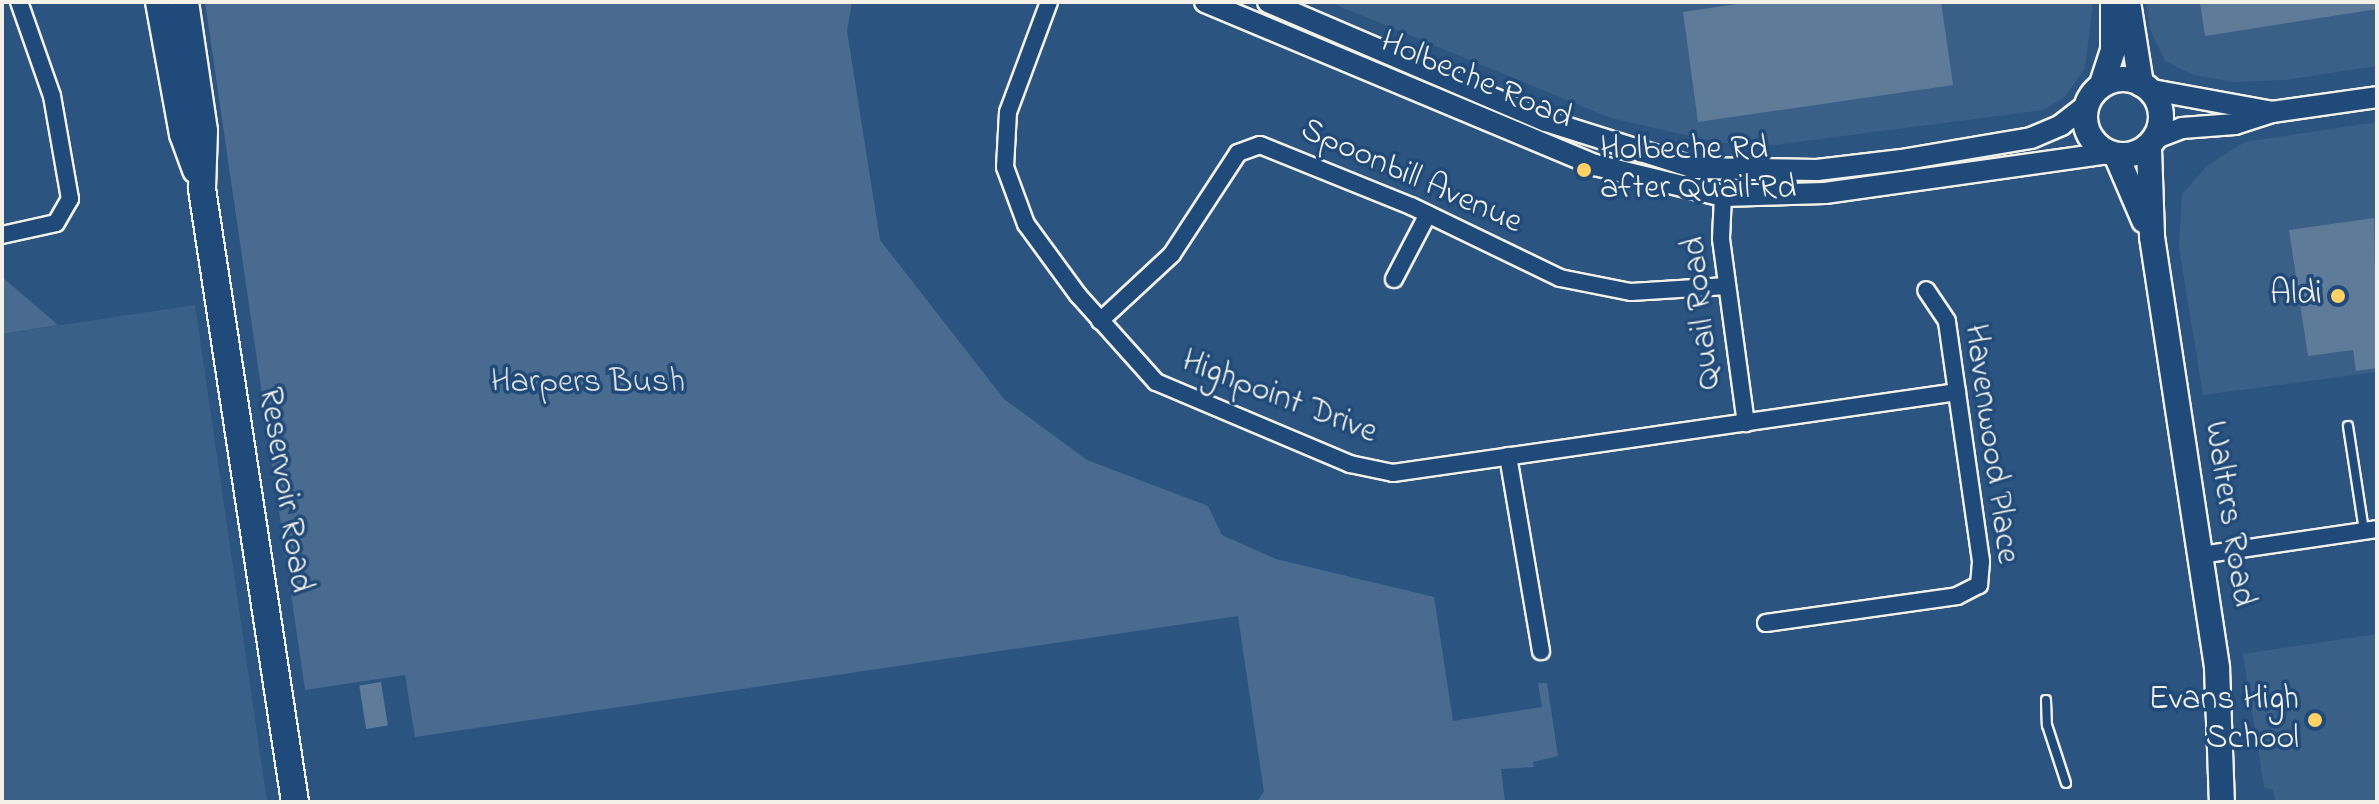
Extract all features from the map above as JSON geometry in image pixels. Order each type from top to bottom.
[{"type":"main road","name":"Reservoir Road","points":[[159,2],[183,134],[202,189],[295,802]]},
{"type":"main road","name":"Reservoir Road","points":[[185,2],[204,131],[202,189]]},
{"type":"main road","points":[[2113,2],[2113,50],[2103,81],[2089,103],[2094,137],[2114,155],[2128,158],[2152,143],[2158,113],[2144,86],[2128,2]]},
{"type":"main road","points":[[2103,81],[2128,77],[2144,86]]},
{"type":"main road","name":"Walters Road","points":[[2152,143],[2152,237],[2221,703],[2222,802]]},
{"type":"main road","name":"Walters Road","points":[[2114,155],[2152,237]]},
{"type":"street","points":[[2,235],[56,223],[70,199],[52,96],[19,2]]},
{"type":"street","name":"Highpoint Drive","points":[[1049,2],[1008,112],[1005,167],[1026,224],[1100,321],[1156,382],[1350,464],[1393,473],[1957,392]]},
{"type":"street","name":"Holbeche Road","points":[[1205,2],[1595,165],[1723,196],[1825,193],[2114,155]]},
{"type":"street","name":"Holbeche Road","points":[[1268,2],[1546,121],[1695,168],[1804,170],[1901,160],[2031,138],[2061,125],[2089,103]]},
{"type":"street","points":[[2144,86],[2272,112]]},
{"type":"street","points":[[2152,143],[2182,128],[2235,124],[2272,112],[2377,97]]},
{"type":"street","name":"Spoonbill Avenue","points":[[1100,321],[1172,254],[1229,164],[1248,147],[1272,147],[1580,284],[1654,292],[1727,286]]},
{"type":"street","name":"Quail Road","points":[[1723,196],[1721,239],[1746,423]]},
{"type":"street","points":[[1394,279],[1428,214]]},
{"type":"street","name":"Havenwood Place","points":[[1766,623],[1957,596],[1979,585],[1981,561],[1947,321],[1926,290]]},
{"type":"street","points":[[1508,456],[1541,651]]},
{"type":"street","points":[[2201,555],[2370,530]]},
{"type":"lane","points":[[2348,426],[2370,530]]},
{"type":"lane","points":[[2046,700],[2047,725],[2066,783]]},
{"type":"shaded area","points":[[1329,2],[2093,2],[2085,68],[2064,98],[2043,110],[1775,145],[1721,143],[1611,118]]},
{"type":"shaded area","points":[[2146,2],[2377,2],[2377,66],[2285,80],[2234,82],[2193,75],[2165,61],[2150,29]]},
{"type":"shaded area","points":[[2377,122],[2377,372],[2203,395],[2179,247],[2182,194],[2208,165],[2245,142]]},
{"type":"shaded area","points":[[195,305],[267,802],[2,802],[2,334]]},
{"type":"shaded area","name":"Evans High School","points":[[2377,634],[2377,802],[2275,802],[2273,790],[2264,787],[2243,654]]},
{"type":"green space","name":"Harpers Bush","points":[[205,2],[852,2],[847,31],[880,240],[1004,399],[1087,460],[1208,506],[1222,535],[1276,559],[1434,597],[1453,721],[1542,707],[1538,683],[1547,683],[1558,756],[1533,762],[1534,767],[1501,769],[1505,802],[1247,802],[1258,800],[1264,792],[1238,616],[415,737],[405,675],[305,690]]},
{"type":"green space","points":[[2,277],[58,325],[2,334]]},
{"type":"building","points":[[1750,2],[1941,2],[1953,85],[1698,122],[1683,12]]},
{"type":"building","points":[[2200,2],[2377,2],[2377,9],[2205,36]]},
{"type":"building","name":"Aldi","points":[[2374,218],[2377,368],[2356,371],[2353,350],[2308,356],[2289,230]]},
{"type":"building","points":[[381,682],[388,725],[366,729],[359,685]]},
{"type":"place","name":"Holbeche Rd after Quail Rd","points":[[1584,170]]},
{"type":"place","name":"Aldi","points":[[2338,296]]},
{"type":"place","name":"Evans High School","points":[[2315,720]]}]
